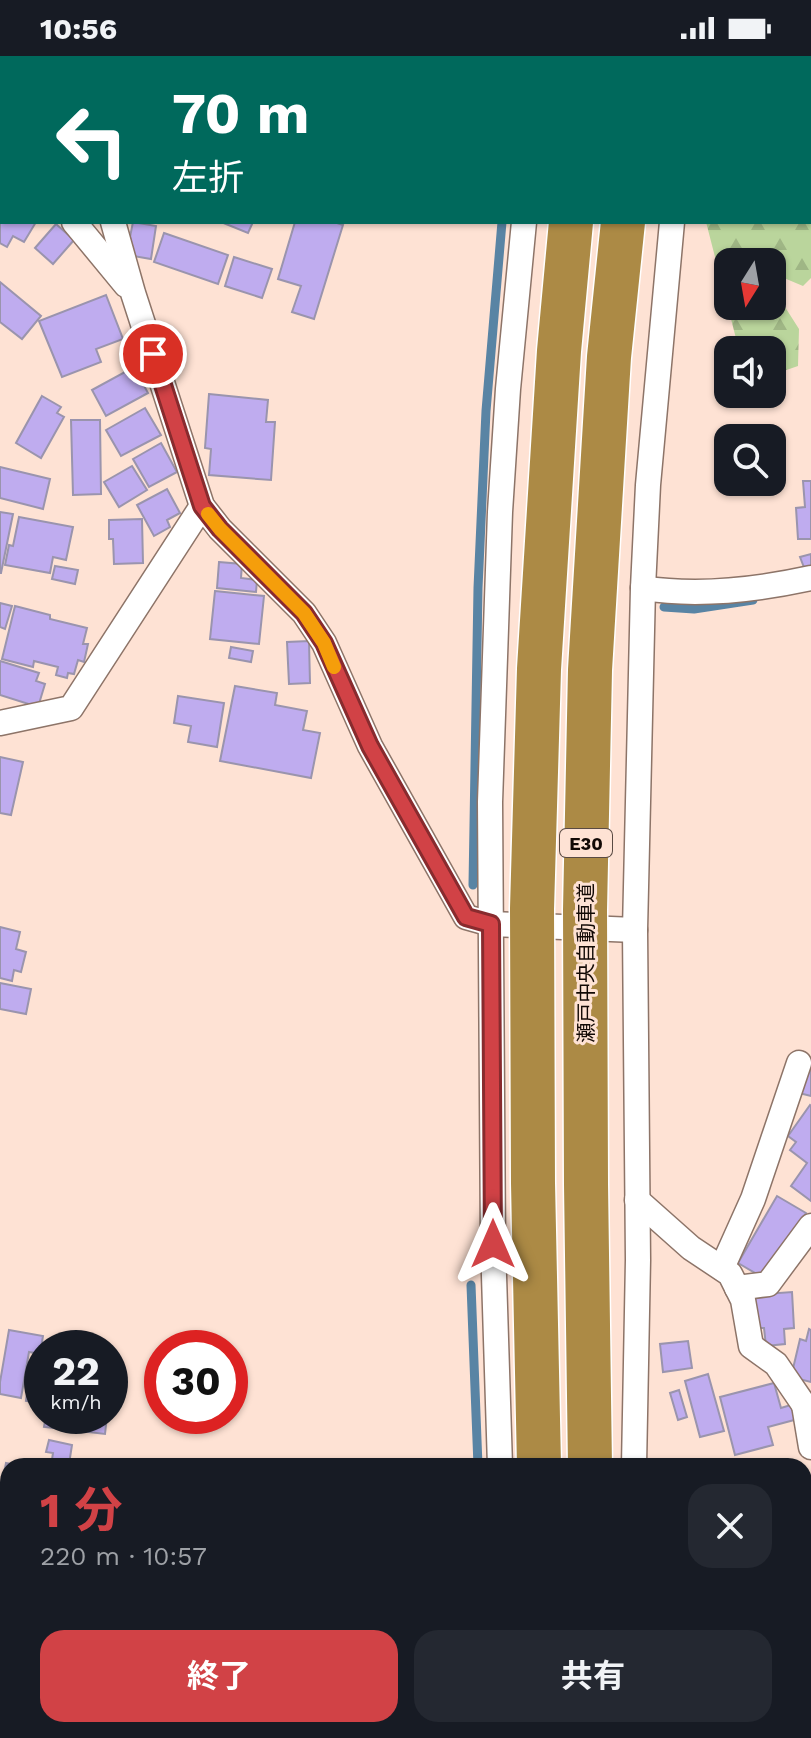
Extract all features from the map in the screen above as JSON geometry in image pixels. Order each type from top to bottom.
[{"type":"highway","name":"E30","points":[[539,1458],[532,893],[539,669],[559,351],[571,224]]},
{"type":"highway","name":"瀬戸中央自動車道","points":[[590,1458],[585,910],[590,670],[609,357],[623,224]]},
{"type":"street","points":[[76,224],[133,293]]},
{"type":"street","points":[[114,224],[202,506],[220,529],[304,613],[324,643],[370,746],[466,917],[491,924],[635,930]]},
{"type":"street","points":[[500,1458],[493,1244],[490,802],[500,512],[524,224]]},
{"type":"street","points":[[634,1458],[637,1200],[635,930],[643,588],[649,470],[672,224]]},
{"type":"street","points":[[0,723],[71,708],[202,506]]},
{"type":"street","points":[[643,588],[718,592],[811,578]]},
{"type":"street","points":[[722,1268],[753,1199],[799,1063]]},
{"type":"street","points":[[637,1200],[691,1248],[730,1274],[743,1300],[751,1346],[776,1364],[807,1406],[811,1447]]},
{"type":"street","points":[[737,1288],[768,1284],[811,1226]]},
{"type":"street","points":[[328,1738],[335,1738]]},
{"type":"green space","points":[[707,224],[811,224],[811,278],[803,286],[786,279],[786,248],[714,248],[714,253]]},
{"type":"green space","points":[[786,309],[799,329],[798,366],[786,370],[786,336],[735,336],[731,320],[786,320]]},
{"type":"building","points":[[0,224],[35,224],[24,242],[13,236],[7,247],[0,243]]},
{"type":"building","points":[[56,224],[74,240],[53,264],[35,248]]},
{"type":"building","points":[[133,224],[156,226],[151,259],[133,256],[130,237]]},
{"type":"building","points":[[226,224],[252,224],[248,233]]},
{"type":"building","points":[[294,224],[343,225],[314,319],[292,312],[301,286],[278,279]]},
{"type":"building","points":[[164,233],[228,255],[218,284],[154,262]]},
{"type":"building","points":[[234,257],[272,269],[262,298],[225,286]]},
{"type":"building","points":[[0,282],[41,316],[22,339],[0,322]]},
{"type":"building","points":[[106,295],[123,339],[96,349],[101,362],[62,377],[39,321]]},
{"type":"building","points":[[134,367],[148,393],[106,416],[92,390]]},
{"type":"building","points":[[209,394],[268,400],[266,422],[275,422],[271,480],[209,475],[211,449],[205,448]]},
{"type":"building","points":[[42,396],[61,407],[57,413],[64,417],[41,458],[16,443]]},
{"type":"building","points":[[145,408],[161,435],[121,456],[106,430]]},
{"type":"building","points":[[71,420],[100,420],[101,494],[73,495]]},
{"type":"building","points":[[161,443],[177,472],[149,487],[133,459]]},
{"type":"building","points":[[132,466],[147,490],[119,507],[104,482]]},
{"type":"building","points":[[0,467],[50,479],[43,509],[0,498]]},
{"type":"building","points":[[803,481],[811,481],[811,539],[798,539],[796,508],[805,507]]},
{"type":"building","points":[[167,489],[180,513],[167,520],[170,527],[154,536],[137,505]]},
{"type":"building","points":[[0,512],[13,514],[1,573],[0,573]]},
{"type":"building","points":[[19,517],[73,527],[66,560],[53,557],[50,573],[5,565]]},
{"type":"building","points":[[142,519],[143,563],[114,564],[109,520]]},
{"type":"building","points":[[811,554],[811,568],[805,570],[800,557]]},
{"type":"building","points":[[219,562],[242,564],[241,578],[257,580],[256,592],[217,588]]},
{"type":"building","points":[[55,566],[78,570],[75,584],[52,579]]},
{"type":"building","points":[[215,591],[264,596],[259,644],[210,639]]},
{"type":"building","points":[[0,603],[12,606],[5,629],[0,627]]},
{"type":"building","points":[[15,606],[87,628],[83,644],[88,644],[84,662],[78,660],[74,674],[68,673],[67,678],[56,675],[58,667],[34,661],[33,667],[2,659]]},
{"type":"building","points":[[309,641],[310,683],[289,684],[287,642]]},
{"type":"building","points":[[231,647],[253,651],[251,662],[229,658]]},
{"type":"building","points":[[0,661],[39,673],[36,681],[45,684],[38,707],[0,695]]},
{"type":"building","points":[[235,686],[277,693],[275,705],[307,711],[303,730],[320,733],[311,778],[220,761]]},
{"type":"building","points":[[178,696],[224,703],[217,747],[188,742],[191,726],[174,723]]},
{"type":"building","points":[[0,757],[23,762],[11,815],[0,813]]},
{"type":"building","points":[[0,927],[20,932],[16,949],[26,952],[21,972],[14,970],[12,981],[0,978]]},
{"type":"building","points":[[0,983],[31,989],[26,1014],[0,1009]]},
{"type":"building","points":[[808,1063],[811,1063],[811,1096],[799,1093]]},
{"type":"building","points":[[810,1105],[811,1201],[791,1186],[807,1163],[790,1150],[796,1142],[788,1136]]},
{"type":"building","points":[[777,1196],[806,1213],[767,1280],[738,1263]]},
{"type":"building","points":[[792,1292],[794,1328],[784,1329],[785,1344],[766,1346],[764,1328],[753,1328],[751,1295]]},
{"type":"building","points":[[809,1329],[811,1382],[791,1377],[800,1339],[806,1341]]},
{"type":"building","points":[[9,1330],[24,1333],[21,1398],[0,1394]]},
{"type":"building","points":[[688,1341],[692,1368],[663,1372],[660,1344]]},
{"type":"building","points":[[708,1374],[724,1431],[700,1437],[685,1381]]},
{"type":"building","points":[[774,1383],[781,1408],[794,1404],[798,1419],[768,1427],[773,1445],[735,1455],[720,1397]]},
{"type":"building","points":[[679,1390],[687,1417],[678,1420],[670,1393]]},
{"type":"building","points":[[49,1440],[72,1445],[70,1458],[52,1458],[53,1453],[46,1452]]},
{"type":"waterway","points":[[473,885],[478,588],[486,411],[502,224]]},
{"type":"waterway","points":[[664,607],[694,609],[753,600]]},
{"type":"waterway","points":[[471,1285],[478,1458]]},
{"type":"slow traffic","points":[[208,514],[304,613],[324,643],[334,667]]},
{"type":"route","points":[[153,354],[202,506],[220,529],[304,613],[324,643],[370,746],[466,917],[491,924],[493,1244]]}]
